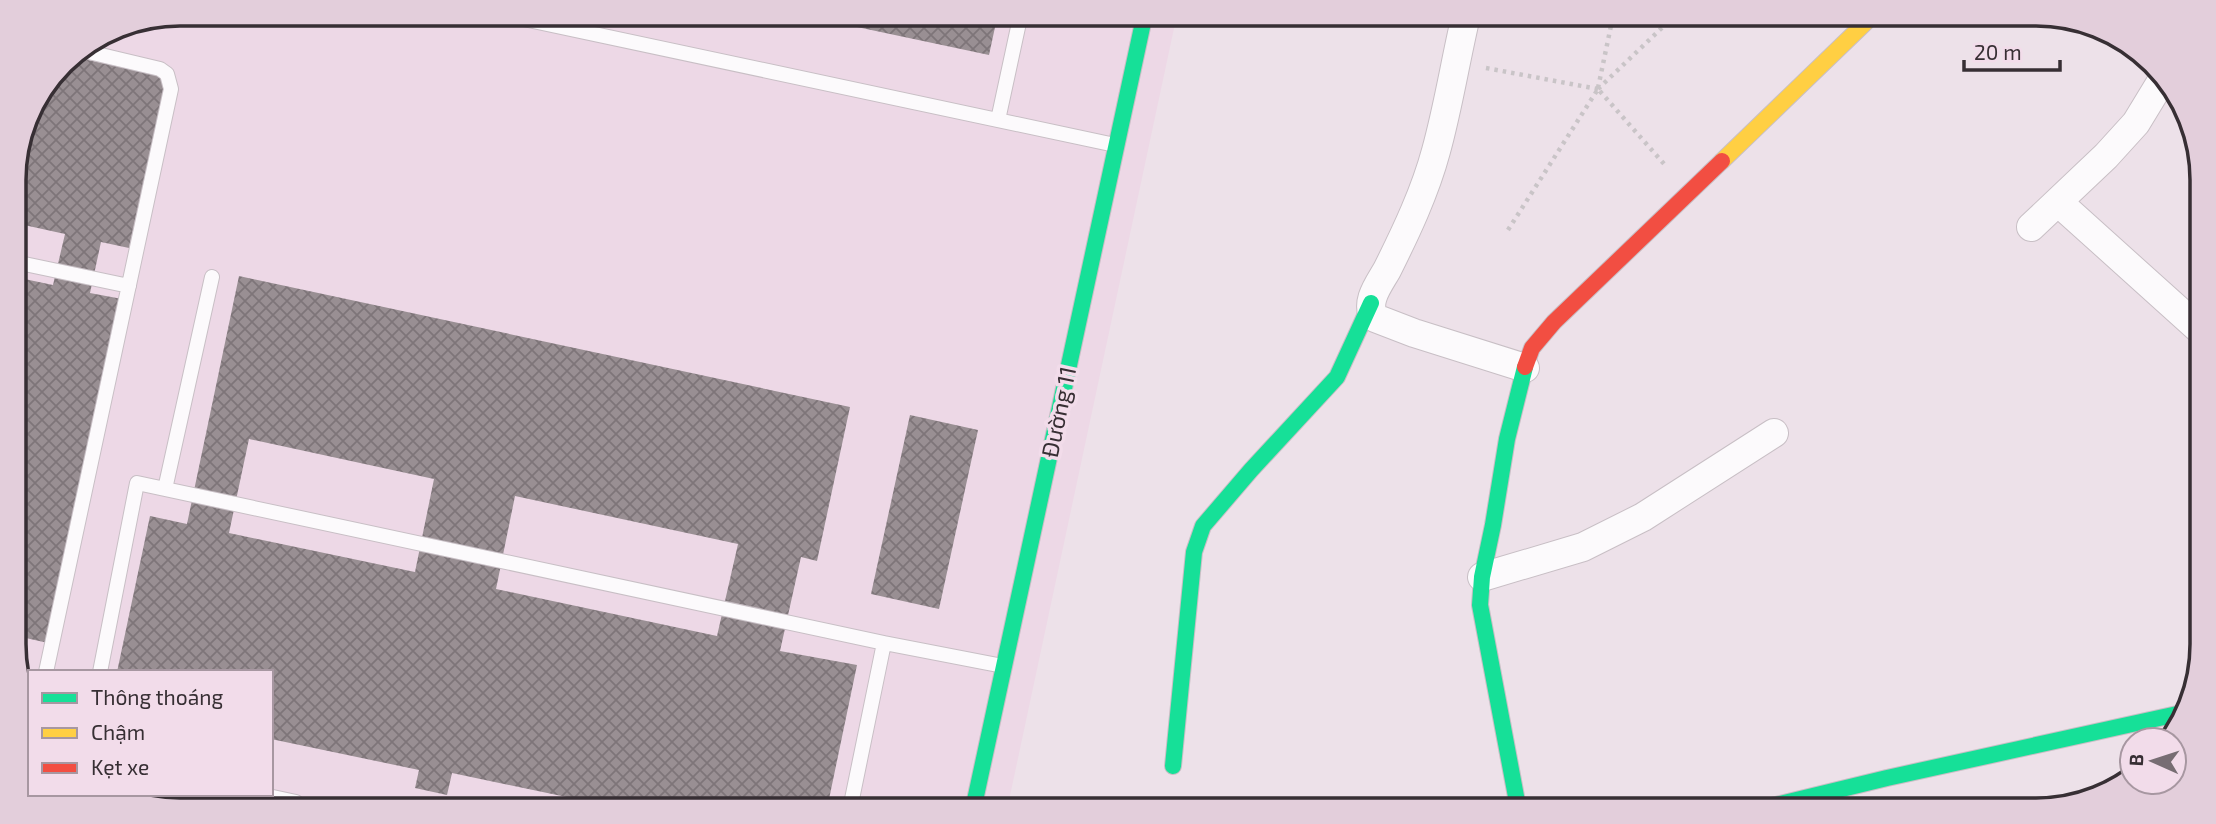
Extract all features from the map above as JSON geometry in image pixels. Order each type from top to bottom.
[{"type":"street","name":"Đường 11","points":[[976,798],[1142,26]]},
{"type":"street","points":[[1173,766],[1194,552],[1203,526],[1338,377],[1426,182],[1437,151],[1464,26]]},
{"type":"street","points":[[1516,797],[1480,605],[1482,577],[1507,439],[1532,348],[1554,322],[1862,26]]},
{"type":"street","points":[[2031,227],[2106,156],[2136,123],[2158,87]]},
{"type":"street","points":[[2057,202],[2190,321]]},
{"type":"street","points":[[1371,303],[1375,318],[1525,368]]},
{"type":"street","points":[[1482,577],[1583,547],[1643,517],[1774,433]]},
{"type":"street","points":[[1809,797],[2172,715]]},
{"type":"lane","points":[[557,26],[1116,146]]},
{"type":"lane","points":[[998,120],[1018,26]]},
{"type":"lane","points":[[46,670],[171,89],[167,74],[160,69],[93,53]]},
{"type":"lane","points":[[27,264],[129,286]]},
{"type":"lane","points":[[165,488],[212,277]]},
{"type":"lane","points":[[100,670],[137,483],[1004,667]]},
{"type":"lane","points":[[852,798],[884,643]]},
{"type":"path","points":[[1598,89],[1611,26]]},
{"type":"path","points":[[1508,230],[1598,89],[1664,26]]},
{"type":"path","points":[[1486,68],[1598,89],[1668,168]]},
{"type":"shaded area","points":[[181,26],[1175,26],[1010,798],[160,796],[273,796],[273,670],[29,670],[26,643],[29,150],[42,112],[52,95],[71,71],[103,47],[150,29]]},
{"type":"building","points":[[852,26],[995,26],[989,55]]},
{"type":"building","points":[[86,59],[167,77],[129,248],[101,242],[90,293],[122,299],[48,643],[26,638],[27,279],[53,285],[65,234],[27,226],[29,150],[42,112],[52,95],[71,71]]},
{"type":"building","points":[[239,276],[850,407],[817,561],[801,557],[780,651],[857,665],[829,798],[570,798],[452,773],[447,795],[415,788],[419,770],[273,739],[273,670],[117,670],[150,516],[187,524]],"holes":[[[249,439],[434,479],[415,572],[229,533]],[[515,496],[738,544],[717,636],[496,589]]]},
{"type":"building","points":[[910,415],[978,430],[939,609],[871,594]]},
{"type":"traffic: fast","points":[[976,798],[1142,26]]},
{"type":"traffic: fast","points":[[1173,766],[1194,552],[1203,526],[1337,377],[1371,303]]},
{"type":"traffic: fast","points":[[1516,797],[1480,605],[1482,577],[1507,439],[1525,367]]},
{"type":"traffic: fast","points":[[1809,797],[2172,715]]},
{"type":"traffic: slow","points":[[1722,161],[1862,26]]},
{"type":"traffic: jam","points":[[1525,367],[1532,348],[1554,322],[1722,161]]}]
